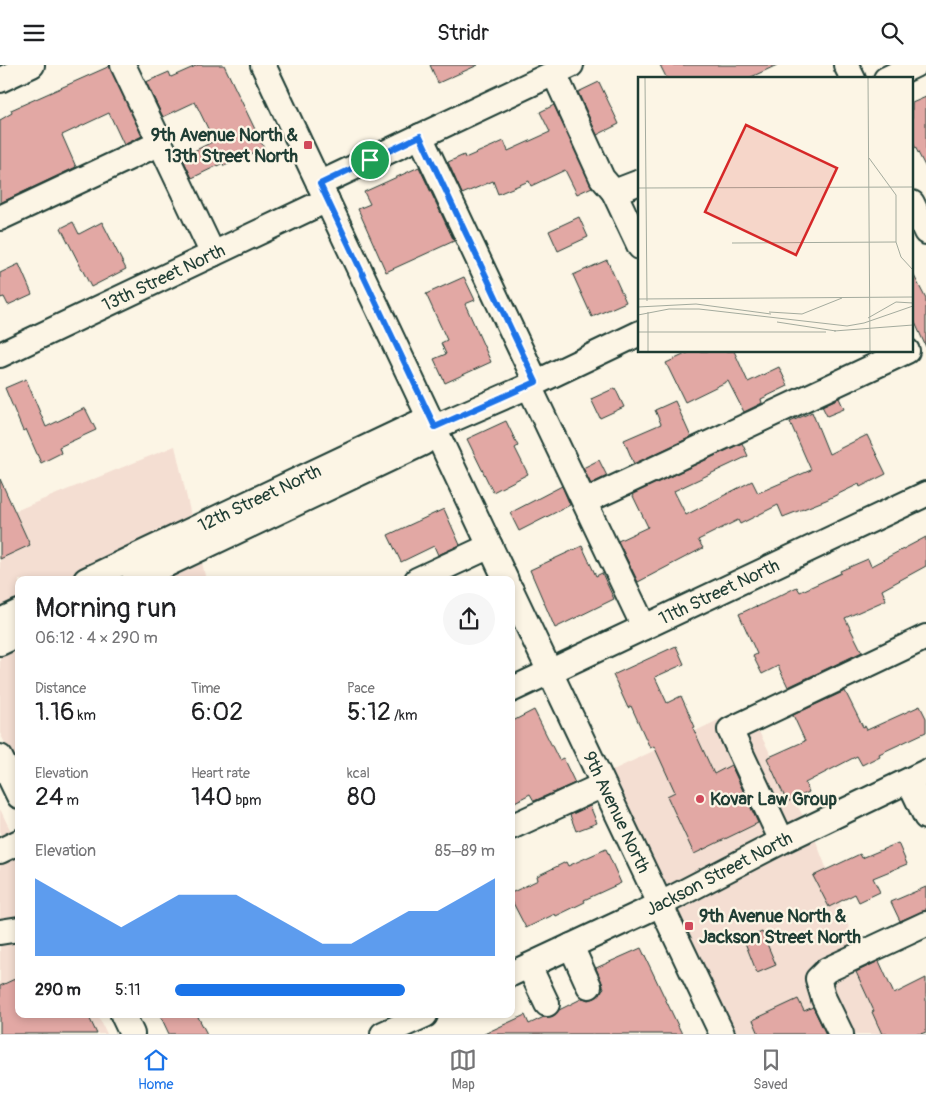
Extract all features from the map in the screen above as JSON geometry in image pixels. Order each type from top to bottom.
[{"type":"street","points":[[0,80],[32,65]]},
{"type":"street","points":[[123,65],[213,254]]},
{"type":"street","points":[[263,65],[504,576]]},
{"type":"street","points":[[846,65],[852,77]]},
{"type":"street","points":[[890,77],[915,65]]},
{"type":"street","points":[[562,69],[602,178],[614,192],[638,243]]},
{"type":"street","name":"13th Street North","points":[[0,355],[213,254],[420,136],[562,69]]},
{"type":"street","points":[[420,136],[644,627]]},
{"type":"street","points":[[0,218],[160,143]]},
{"type":"street","points":[[614,192],[638,183]]},
{"type":"street","points":[[914,203],[926,198]]},
{"type":"street","points":[[914,208],[926,232]]},
{"type":"street","name":"12th Street North","points":[[142,576],[423,443],[435,427],[533,384],[638,334]]},
{"type":"street","points":[[914,348],[926,342]]},
{"type":"street","points":[[586,501],[902,353]]},
{"type":"street","name":"12th Street North","points":[[94,576],[416,424],[435,427]]},
{"type":"street","name":"11th Street North","points":[[515,688],[926,494]]},
{"type":"street","points":[[426,576],[490,546]]},
{"type":"street","name":"9th Avenue North","points":[[515,598],[722,1034]]},
{"type":"street","points":[[0,621],[15,614]]},
{"type":"street","points":[[0,643],[15,636]]},
{"type":"street","points":[[782,841],[730,730],[926,637]]},
{"type":"street","points":[[8,764],[15,784]]},
{"type":"street","points":[[917,777],[926,817]]},
{"type":"street","name":"Jackson Street North","points":[[520,970],[661,904],[782,841],[917,777]]},
{"type":"street","points":[[515,825],[603,785]]},
{"type":"street","points":[[0,851],[15,844]]},
{"type":"street","points":[[841,1034],[824,999],[818,979],[826,969],[926,924]]},
{"type":"street","points":[[0,932],[15,930]]},
{"type":"street","points":[[571,946],[589,986]]},
{"type":"street","points":[[520,970],[547,1004]]},
{"type":"street","points":[[124,1018],[132,1034]]},
{"type":"street","points":[[383,1034],[414,1024]]},
{"type":"shaded area","points":[[175,446],[192,520],[73,576],[15,576],[15,604],[0,611],[0,517]]},
{"type":"shaded area","points":[[201,558],[205,576],[163,576]]},
{"type":"shaded area","points":[[15,646],[15,764],[0,733],[0,653]]},
{"type":"shaded area","points":[[746,707],[805,820],[663,887],[609,772]]},
{"type":"shaded area","points":[[0,809],[15,840],[15,1018],[99,1018],[107,1034],[0,1034]]},
{"type":"shaded area","points":[[814,836],[890,1034],[733,1034],[671,903]]},
{"type":"building","points":[[198,65],[224,65],[264,148],[224,166],[223,163],[192,178],[182,157],[214,141],[195,102],[163,117],[146,82],[169,72],[171,77]]},
{"type":"building","points":[[430,65],[478,65],[438,83]]},
{"type":"building","points":[[660,65],[777,65],[751,77],[666,77]]},
{"type":"building","points":[[110,66],[142,136],[124,145],[109,113],[62,135],[76,167],[0,203],[0,120],[12,113],[11,110]]},
{"type":"building","points":[[599,82],[619,124],[597,135],[578,92]]},
{"type":"building","points":[[926,97],[926,168],[914,145],[914,102]]},
{"type":"building","points":[[554,105],[592,187],[577,194],[565,170],[531,186],[529,181],[498,194],[493,181],[462,194],[448,162],[464,155],[465,158],[504,141],[508,151],[550,132],[540,112]]},
{"type":"building","points":[[419,167],[454,241],[386,272],[358,209],[370,204],[364,192]]},
{"type":"building","points":[[579,217],[588,237],[558,251],[549,231]]},
{"type":"building","points":[[73,222],[79,234],[102,222],[126,269],[91,287],[61,228]]},
{"type":"building","points":[[607,260],[626,302],[592,317],[573,275]]},
{"type":"building","points":[[19,264],[32,294],[8,305],[4,297],[0,298],[0,273]]},
{"type":"building","points":[[914,276],[926,299],[926,347],[914,320]]},
{"type":"building","points":[[464,277],[475,300],[465,304],[491,362],[445,383],[434,359],[446,354],[441,343],[447,340],[426,294]]},
{"type":"building","points":[[688,353],[735,353],[748,382],[779,367],[788,386],[761,399],[762,403],[744,412],[728,381],[685,402],[666,363]]},
{"type":"building","points":[[26,379],[46,427],[85,408],[96,430],[59,447],[61,453],[41,463],[26,429],[23,431],[5,388]]},
{"type":"building","points":[[615,388],[624,407],[600,418],[591,399]]},
{"type":"building","points":[[839,398],[844,409],[827,416],[822,406]]},
{"type":"building","points":[[675,401],[691,437],[634,464],[624,440],[661,424],[655,410]]},
{"type":"building","points":[[812,412],[829,454],[867,435],[886,474],[860,487],[859,484],[826,500],[783,517],[778,505],[740,524],[738,520],[698,540],[703,548],[638,582],[618,541],[648,527],[632,494],[742,443],[748,456],[674,491],[686,515],[752,481],[758,493],[811,470],[790,422]]},
{"type":"building","points":[[506,421],[518,446],[515,448],[528,474],[493,492],[467,439]]},
{"type":"building","points":[[599,460],[607,476],[591,484],[583,468]]},
{"type":"building","points":[[0,479],[30,545],[0,559]]},
{"type":"building","points":[[562,486],[570,505],[519,531],[510,513]]},
{"type":"building","points":[[444,509],[460,545],[438,555],[434,546],[401,562],[388,535]]},
{"type":"building","points":[[926,537],[926,566],[882,590],[886,600],[845,618],[862,652],[788,687],[778,666],[762,674],[753,656],[757,654],[739,614],[797,587],[800,592],[868,559],[871,566]]},
{"type":"building","points":[[582,546],[596,576],[602,573],[614,599],[555,628],[530,570]]},
{"type":"building","points":[[676,646],[684,664],[655,677],[667,703],[681,696],[714,774],[731,765],[758,823],[694,854],[667,796],[675,792],[654,746],[650,748],[631,706],[628,708],[613,675]]},
{"type":"building","points":[[845,691],[863,727],[865,726],[867,730],[920,706],[926,718],[926,732],[879,754],[880,756],[862,765],[857,756],[805,783],[809,792],[787,802],[767,758],[805,741],[793,715]]},
{"type":"building","points":[[534,710],[559,760],[563,758],[575,783],[534,801],[530,794],[515,802],[515,720]]},
{"type":"building","points":[[590,806],[597,823],[576,831],[570,815]]},
{"type":"building","points":[[898,843],[907,864],[873,878],[880,892],[859,902],[855,894],[829,907],[813,876],[860,854],[862,858]]},
{"type":"building","points":[[606,849],[621,883],[584,900],[585,902],[556,916],[555,914],[526,928],[515,907],[515,891],[538,880],[537,876],[566,862],[568,866]]},
{"type":"building","points":[[926,887],[926,910],[900,921],[891,902]]},
{"type":"building","points":[[762,932],[776,965],[757,973],[744,940]]},
{"type":"building","points":[[641,948],[682,1034],[484,1034],[525,1015],[529,1024],[544,1017],[553,1016],[559,1010],[583,998],[588,1000],[595,998],[604,988],[596,968]]},
{"type":"building","points":[[879,961],[894,994],[926,978],[926,1032],[921,1034],[882,1034],[872,1012],[874,1011],[856,972]]},
{"type":"building","points":[[15,979],[15,1018],[89,1018],[97,1034],[0,1034],[0,986]]},
{"type":"building","points":[[798,999],[804,1011],[813,1007],[826,1034],[759,1034],[753,1020]]},
{"type":"building","points":[[161,1018],[199,1018],[207,1034],[169,1034]]},
{"type":"place","name":"9th Avenue North & 13th Street North","points":[[308,145]]},
{"type":"place","name":"Kovar Law Group","points":[[700,799]]},
{"type":"place","name":"9th Avenue North & Jackson Street North","points":[[689,926]]},
{"type":"route","points":[[420,136],[536,382],[435,427],[320,184],[370,160],[420,136]]}]
